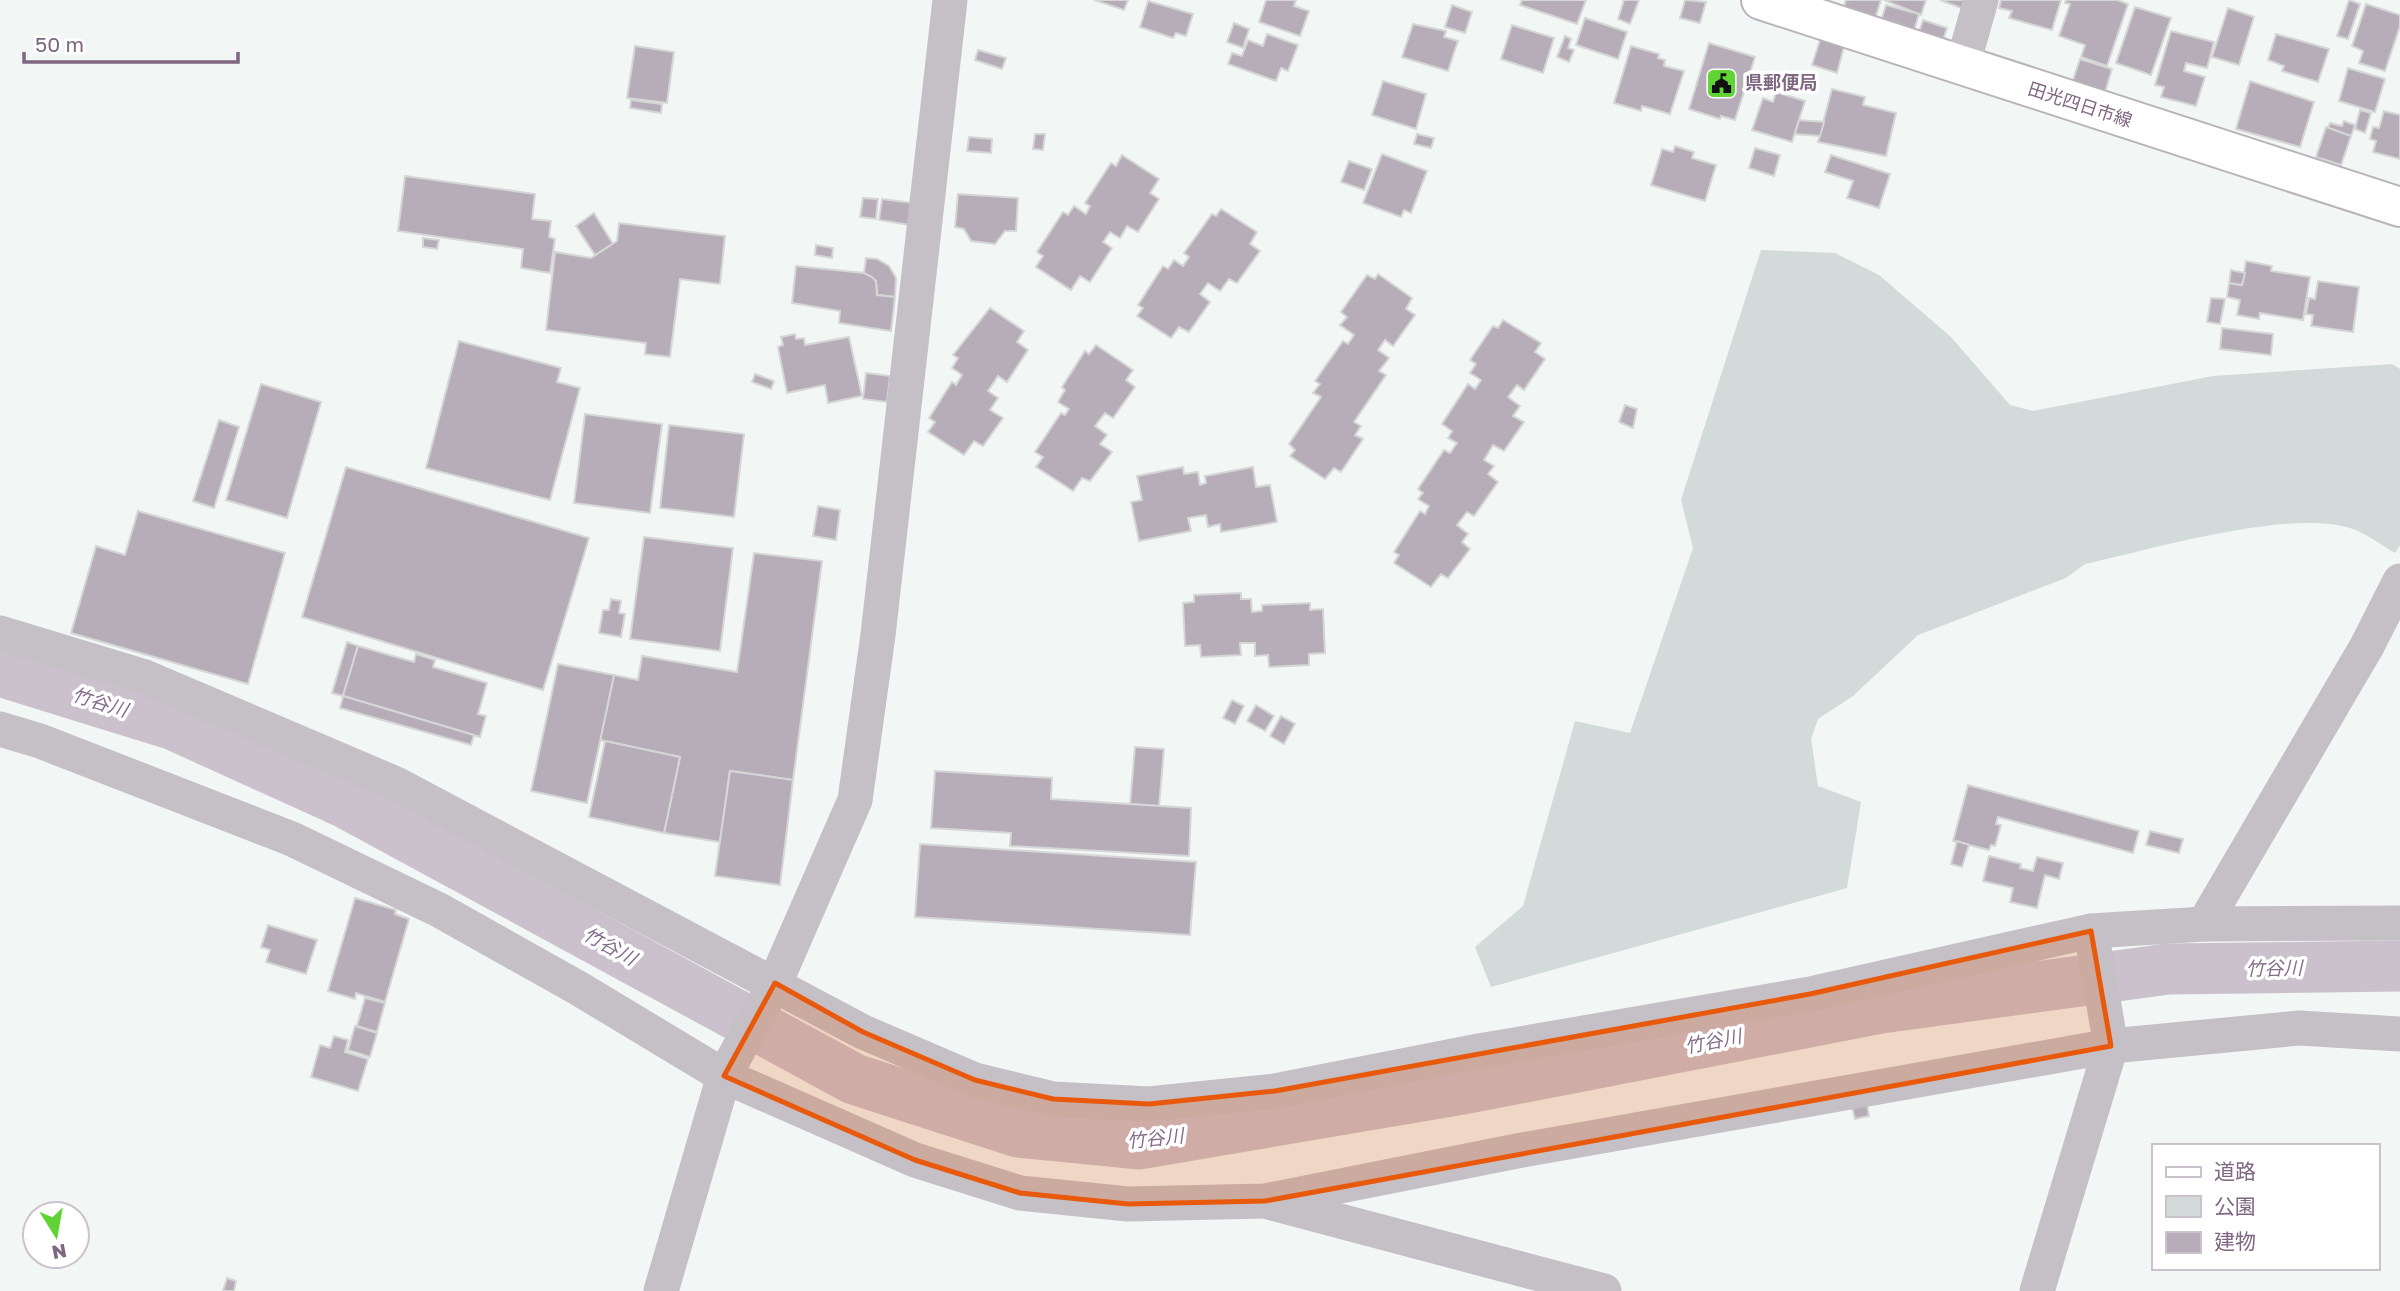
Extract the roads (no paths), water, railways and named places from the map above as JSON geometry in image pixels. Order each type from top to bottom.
[{"type":"main road","name":"田光四日市線","points":[[1761,0],[2400,208]]},
{"type":"street","points":[[661,1291],[727,1067],[770,990],[856,800],[878,635],[950,0]]},
{"type":"street","points":[[1962,67],[1981,0]]},
{"type":"street","points":[[2204,924],[2360,658],[2400,582]]},
{"type":"street","points":[[0,633],[145,677],[396,784],[770,990],[975,1080],[1053,1098],[1149,1104],[1275,1091],[1479,1051],[1810,994],[2092,939],[2204,924],[2400,923]]},
{"type":"street","points":[[0,729],[40,741],[292,839],[439,910],[727,1067],[915,1160],[1020,1193],[1128,1204],[1265,1201],[1535,1147],[2111,1046],[2300,1028],[2400,1034]]},
{"type":"street","points":[[2037,1291],[2111,1046],[2092,939]]},
{"type":"street","points":[[1265,1201],[1604,1291]]},
{"type":"waterway","name":"竹谷川","points":[[0,671],[174,725],[346,803],[854,1079],[1018,1132],[1138,1144],[1468,1088],[1881,1008],[2168,969],[2400,966]]},
{"type":"place","name":"県郵便局","points":[[1722,83]]}]
